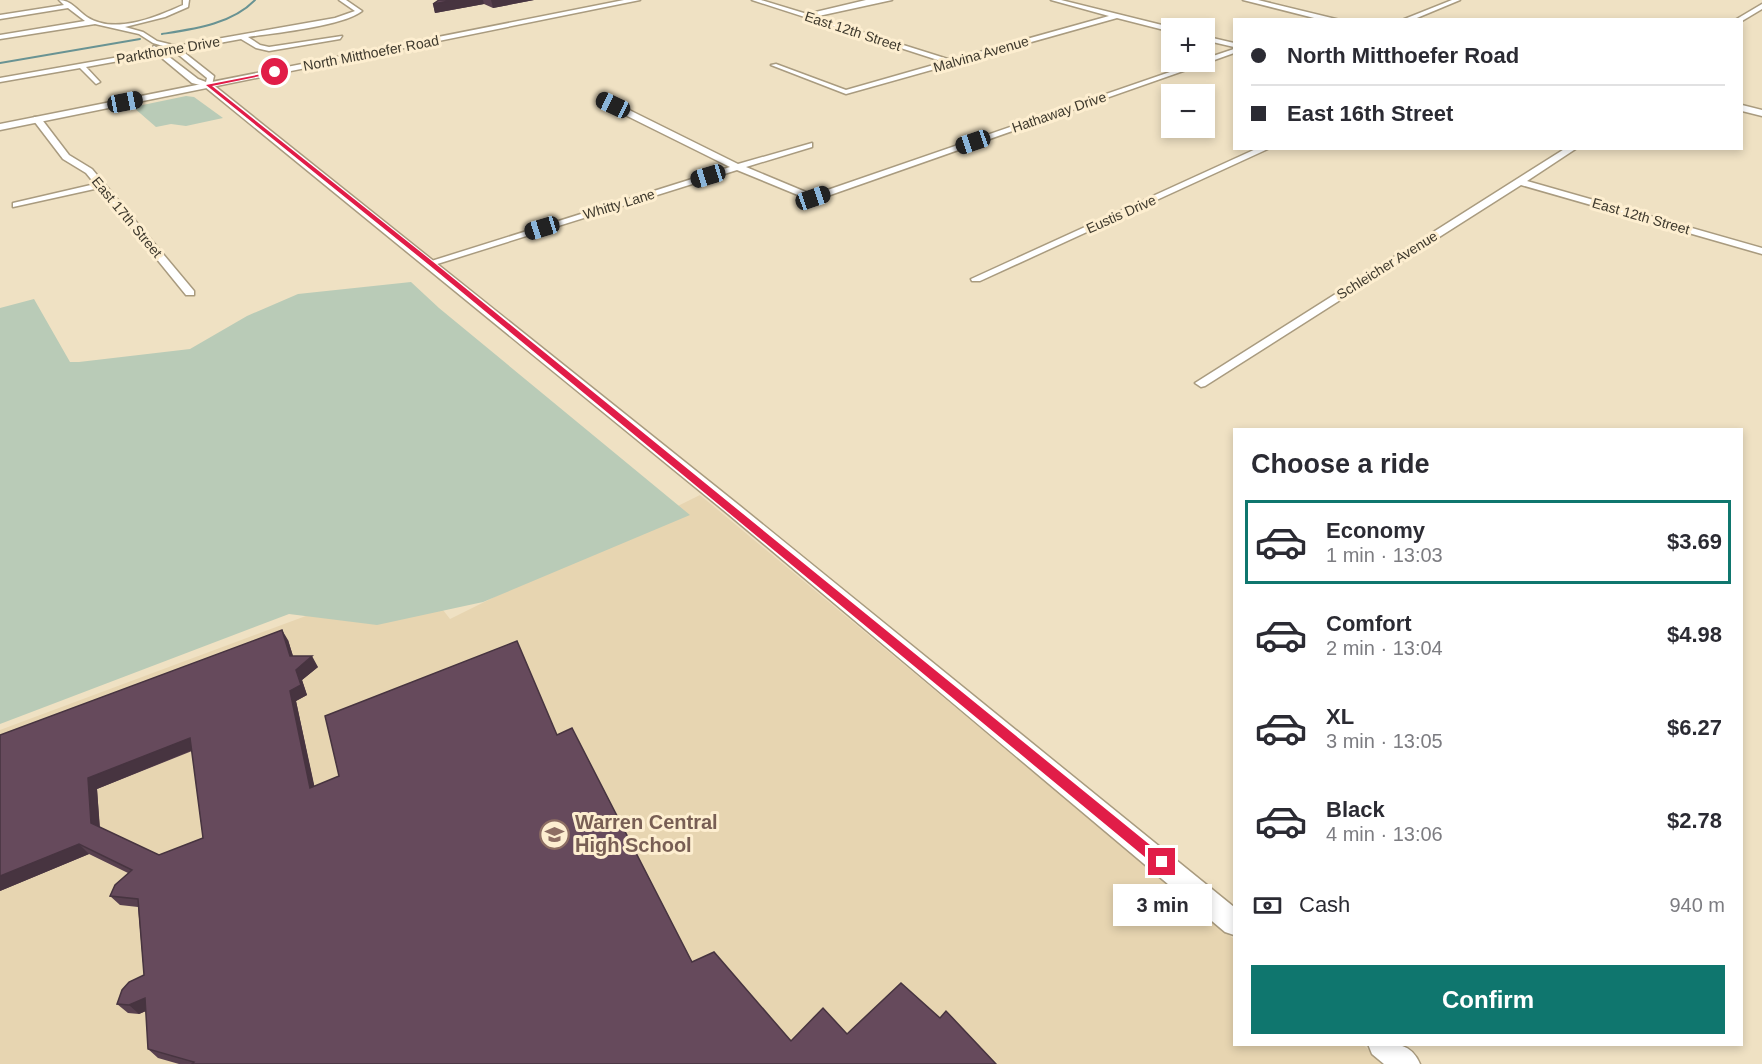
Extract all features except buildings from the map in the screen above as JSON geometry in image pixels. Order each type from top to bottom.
[{"type":"main road","name":"North Mitthoefer Road","points":[[0,127],[636,0]]},
{"type":"main road","points":[[1247,0],[1326,18]]},
{"type":"main road","points":[[1743,108],[1762,113]]},
{"type":"street","points":[[62,0],[84,18],[141,33],[155,42],[175,49],[212,78],[208,85]]},
{"type":"street","points":[[117,28],[176,12],[186,6],[186,0]]},
{"type":"street","name":"Parkthorne Drive","points":[[0,80],[335,20],[352,16],[359,10],[342,0]]},
{"type":"street","name":"East 12th Street","points":[[755,0],[950,62]]},
{"type":"street","points":[[807,16],[868,1],[889,0]]},
{"type":"street","points":[[1054,0],[1161,27]]},
{"type":"street","points":[[1411,18],[1457,0]]},
{"type":"street","points":[[0,17],[69,6]]},
{"type":"street","points":[[1741,18],[1762,6]]},
{"type":"street","name":"Malvina Avenue","points":[[774,65],[846,92],[1116,16]]},
{"type":"street","points":[[0,38],[94,22]]},
{"type":"street","points":[[243,37],[258,47],[269,49],[340,37]]},
{"type":"street","points":[[1215,41],[1233,45]]},
{"type":"street","points":[[155,42],[154,48],[195,81],[208,85],[430,262],[1233,921]]},
{"type":"street","name":"Hathaway Drive","points":[[1215,57],[1233,51]]},
{"type":"street","points":[[81,65],[96,82]]},
{"type":"street","name":"Hathaway Drive","points":[[737,167],[813,198],[1173,72]]},
{"type":"street","points":[[602,100],[737,167]]},
{"type":"street","name":"East 17th Street","points":[[37,119],[66,157],[89,171],[190,293]]},
{"type":"street","name":"Whitty Lane","points":[[430,262],[808,145]]},
{"type":"street","name":"Eustis Drive","points":[[976,279],[1262,150]]},
{"type":"street","name":"Schleicher Avenue","points":[[1201,382],[1570,150]]},
{"type":"street","name":"East 12th Street","points":[[1520,182],[1762,251]]},
{"type":"street","points":[[16,205],[101,185]]},
{"type":"street","points":[[1384,1046],[1406,1064]]},
{"type":"shaded area","name":"Warren Central High School","points":[[700,495],[1233,938],[1233,1046],[1364,1046],[1386,1064],[0,1064],[0,730],[416,575],[450,619]]},
{"type":"green space","points":[[186,96],[194,97],[223,118],[186,126],[171,124],[156,127],[133,107]]},
{"type":"green space","points":[[411,282],[439,308],[690,515],[483,602],[377,625],[289,614],[0,724],[0,308],[34,299],[70,362],[79,362],[190,349],[247,316],[298,294]]},
{"type":"waterway","points":[[162,34],[224,20],[246,8],[255,0]]},
{"type":"waterway","points":[[0,63],[140,39]]},
{"type":"place","name":"Warren Central High School","points":[[554,834]]},
{"type":"route","points":[[275,72],[208,85],[430,262],[1162,862]]}]
